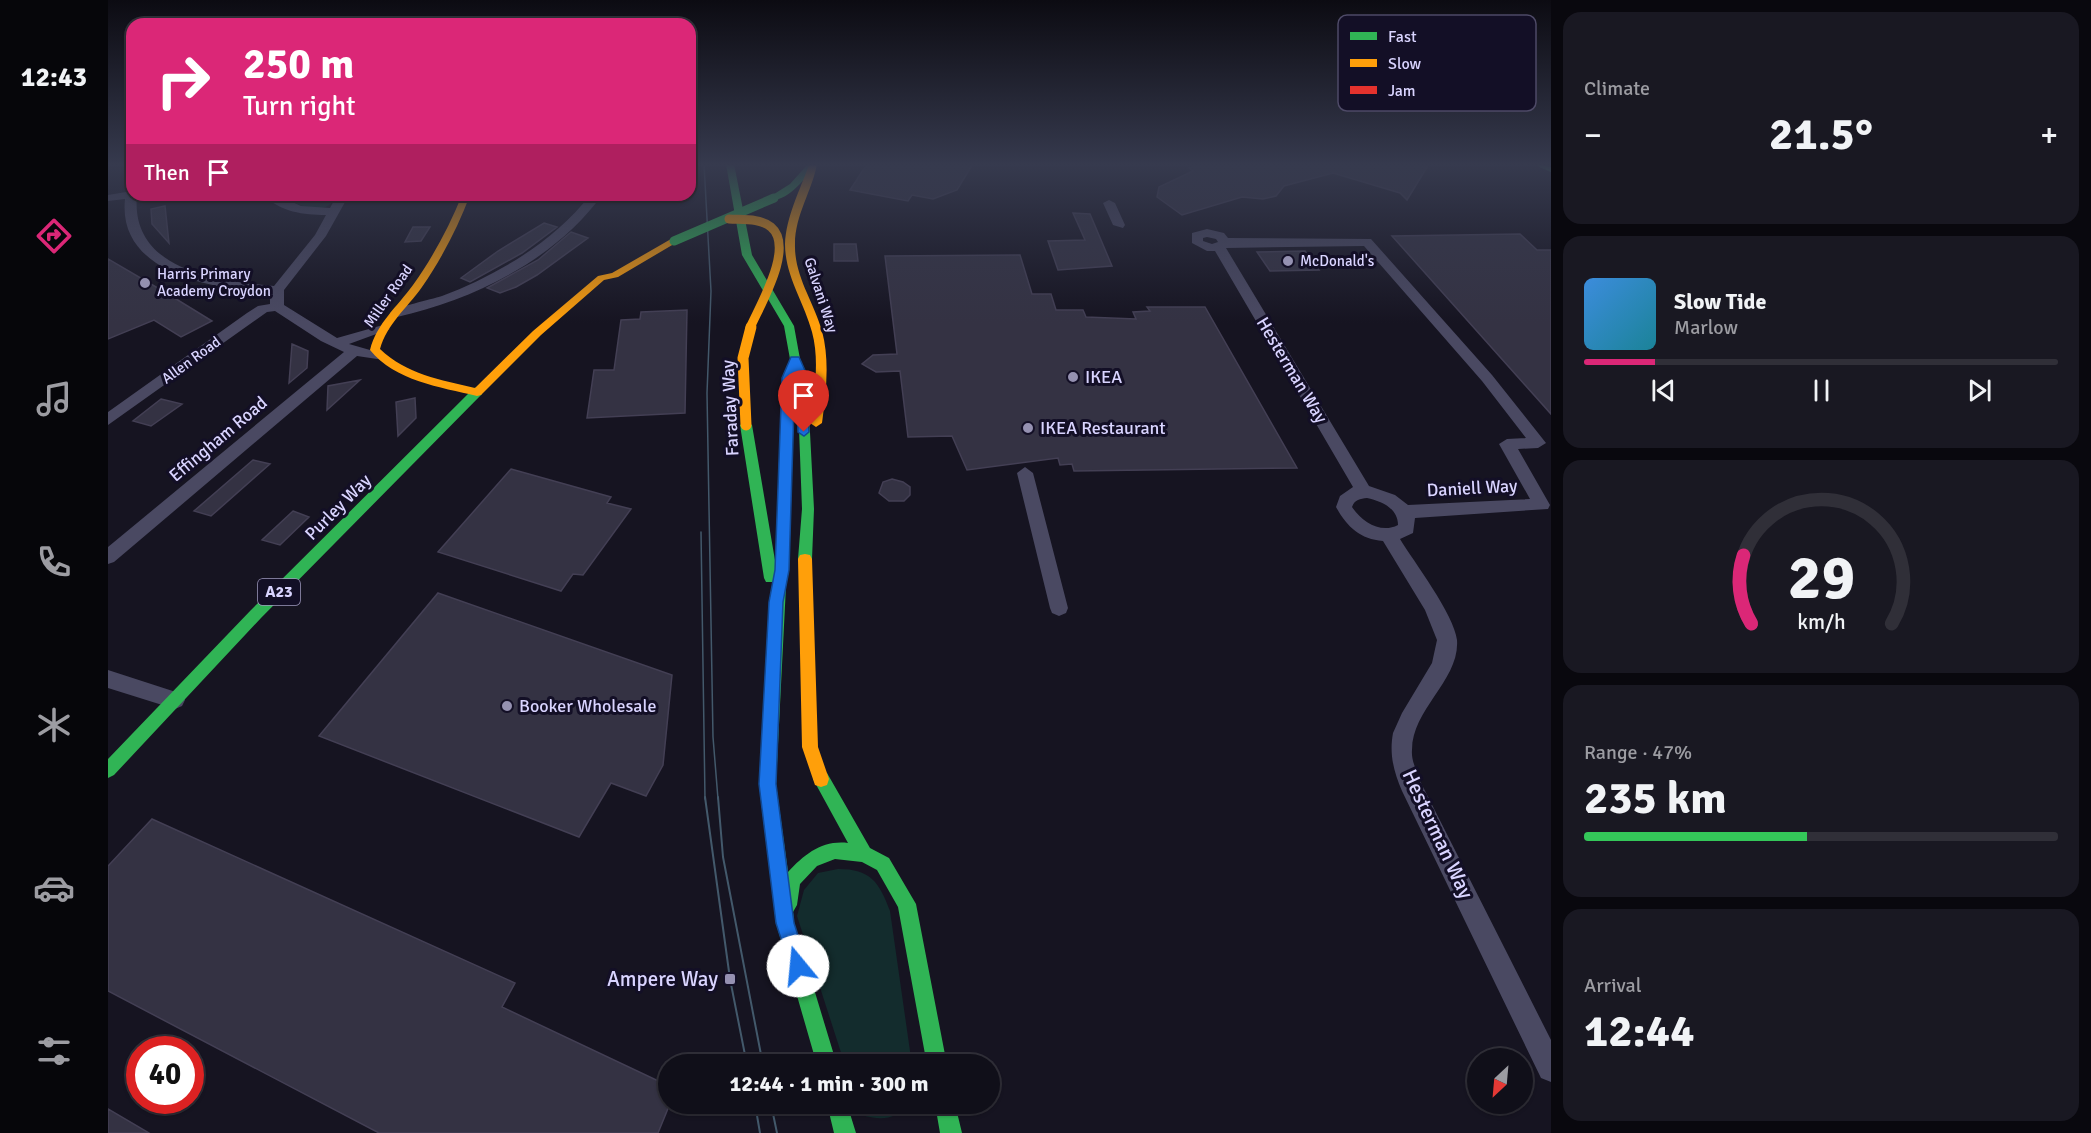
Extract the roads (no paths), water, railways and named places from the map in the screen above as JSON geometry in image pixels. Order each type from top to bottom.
[{"type":"main road","name":"Miller Road","points":[[456,217],[448,235],[375,344],[379,357],[453,386],[477,392]]},
{"type":"main road","name":"Purley Way","points":[[108,770],[477,392],[559,313],[601,278],[615,275],[674,241],[732,217]]},
{"type":"main road","points":[[741,217],[747,255],[779,305],[789,326],[795,359],[802,375],[808,509],[805,548],[810,747],[823,784],[864,854]]},
{"type":"main road","name":"Galvani Way","points":[[794,217],[790,244],[792,268],[820,344],[820,385],[808,509]]},
{"type":"main road","name":"Faraday Way","points":[[729,219],[765,224],[776,231],[780,240],[778,259],[749,330],[745,349],[746,425],[754,490],[776,602]]},
{"type":"main road","name":"Purley Way","points":[[601,278],[601,267],[607,262]]},
{"type":"main road","points":[[795,359],[787,384],[782,570],[776,602],[768,784],[785,923],[824,1054]]},
{"type":"main road","points":[[453,386],[500,371]]},
{"type":"main road","points":[[785,923],[792,880],[811,860],[835,850],[864,854],[883,864],[907,904],[935,1054]]},
{"type":"main road","points":[[840,1114],[845,1133]]},
{"type":"main road","points":[[947,1114],[951,1133]]},
{"type":"street","points":[[124,217],[126,234],[134,246],[156,263],[204,281],[276,290]]},
{"type":"street","points":[[332,217],[320,236],[276,290],[277,307],[336,343],[354,351],[379,357]]},
{"type":"street","points":[[397,313],[417,309],[450,296],[523,259],[566,229],[577,217]]},
{"type":"street","points":[[1115,217],[1119,225]]},
{"type":"street","name":"Hesterman Way","points":[[1364,492],[1223,245],[1367,242],[1501,395],[1538,443],[1506,444],[1542,505]]},
{"type":"street","name":"Allen Road","points":[[108,420],[262,309],[277,307]]},
{"type":"street","points":[[336,343],[383,329]]},
{"type":"street","name":"Effingham Road","points":[[108,557],[354,351]]},
{"type":"street","points":[[1025,473],[1059,608]]},
{"type":"street","points":[[1364,492],[1378,494],[1393,501],[1404,512],[1408,521],[1407,528],[1399,534],[1389,536],[1371,532],[1348,515],[1344,507],[1346,500],[1354,493],[1364,492]]},
{"type":"street","name":"Daniell Way","points":[[1404,512],[1542,505]]},
{"type":"street","name":"Hesterman Way","points":[[1389,536],[1434,610],[1447,639],[1441,665],[1406,723],[1401,751],[1410,784],[1551,1068]]},
{"type":"street","points":[[108,679],[175,700]]},
{"type":"tram line","points":[[707,217],[711,291],[707,393],[713,737],[718,799]]},
{"type":"tram line","points":[[701,532],[705,799]]},
{"type":"tram line","points":[[705,797],[730,979],[745,1054]]},
{"type":"tram line","points":[[718,797],[723,857],[761,1054]]},
{"type":"tram line","points":[[757,1114],[760,1133]]},
{"type":"tram line","points":[[773,1114],[777,1133]]},
{"type":"place","name":"McDonald's","points":[[1288,261]]},
{"type":"place","name":"Harris Primary Academy Croydon","points":[[145,283]]},
{"type":"place","name":"IKEA","points":[[1073,377]]},
{"type":"place","name":"IKEA Restaurant","points":[[1028,428]]},
{"type":"place","name":"Booker Wholesale","points":[[507,706]]},
{"type":"place","name":"Ampere Way","points":[[730,979]]}]
